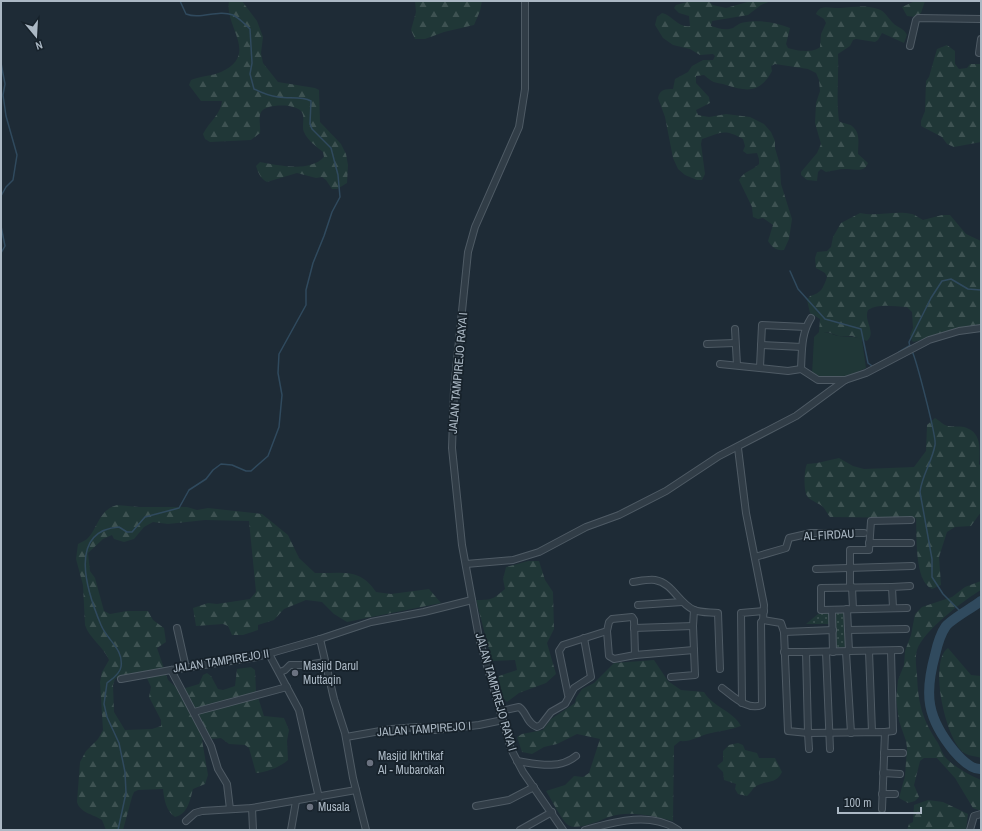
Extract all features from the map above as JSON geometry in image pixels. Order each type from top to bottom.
[{"type":"street","name":"JALAN TAMPIREJO RAYA I","points":[[525,1],[526,89],[519,127],[475,227],[468,252],[454,390],[452,448],[466,564],[479,638],[503,720],[517,761],[563,830]]},
{"type":"street","points":[[910,46],[916,20],[918,18],[981,19]]},
{"type":"street","points":[[979,53],[981,39]]},
{"type":"street","points":[[801,368],[802,347],[806,327],[811,318]]},
{"type":"street","points":[[760,367],[761,330],[763,324],[806,327]]},
{"type":"street","points":[[466,564],[513,560],[539,552],[586,527],[619,515],[666,492],[719,456],[738,448],[796,416],[845,380],[866,373],[917,346],[943,335],[981,328]]},
{"type":"street","points":[[735,329],[736,365]]},
{"type":"street","points":[[707,344],[735,343]]},
{"type":"street","points":[[761,345],[802,347]]},
{"type":"street","points":[[720,364],[788,371],[801,368],[818,380],[845,380]]},
{"type":"street","points":[[722,688],[742,704],[760,707],[763,703],[761,622],[763,620],[764,605],[746,512],[738,448]]},
{"type":"street","points":[[851,733],[848,652],[851,587],[850,550],[868,550],[871,522],[911,520]]},
{"type":"street","name":"AL FIRDAU","points":[[755,557],[786,548],[789,538],[811,533],[864,533]]},
{"type":"street","points":[[869,543],[911,543]]},
{"type":"street","points":[[816,569],[912,566]]},
{"type":"street","points":[[634,582],[654,580],[663,583],[672,588],[682,602],[694,610],[718,613],[720,669]]},
{"type":"street","points":[[907,608],[821,610],[821,588],[910,586]]},
{"type":"street","points":[[892,587],[893,608]]},
{"type":"street","name":"JALAN TAMPIREJO II","points":[[120,679],[269,654],[371,622],[424,612],[472,600]]},
{"type":"street","points":[[638,605],[682,602]]},
{"type":"street","points":[[671,677],[695,675],[692,626],[694,610]]},
{"type":"street","points":[[832,610],[833,652]]},
{"type":"street","points":[[742,704],[741,613],[764,611]]},
{"type":"street","points":[[635,655],[632,617],[612,619],[609,622],[607,631],[610,657],[614,659],[635,655],[694,650]]},
{"type":"street","points":[[763,620],[780,623],[784,632],[788,731],[808,733],[894,731],[891,651]]},
{"type":"street","points":[[634,628],[692,626]]},
{"type":"street","points":[[177,628],[186,668]]},
{"type":"street","points":[[848,630],[906,629]]},
{"type":"street","points":[[784,632],[833,630]]},
{"type":"street","points":[[568,695],[559,649],[563,645],[607,631]]},
{"type":"street","points":[[501,712],[519,707],[522,709],[529,722],[537,726],[541,725],[551,712],[565,704],[568,695],[577,685],[591,677],[584,638]]},
{"type":"street","points":[[320,639],[346,737],[356,790],[366,830]]},
{"type":"street","points":[[784,652],[900,650]]},
{"type":"street","points":[[869,651],[872,732]]},
{"type":"street","points":[[806,652],[809,749]]},
{"type":"street","points":[[826,652],[830,748]]},
{"type":"street","points":[[269,654],[299,710],[319,798]]},
{"type":"street","points":[[280,672],[285,670],[290,665],[307,665],[325,662]]},
{"type":"street","points":[[171,670],[194,712],[226,784],[230,809]]},
{"type":"street","points":[[194,712],[287,687]]},
{"type":"street","name":"JALAN TAMPIREJO I","points":[[346,737],[392,729],[417,727],[435,730],[479,725],[503,720]]},
{"type":"street","points":[[882,809],[885,732]]},
{"type":"street","points":[[884,753],[903,753]]},
{"type":"street","points":[[517,761],[538,765],[559,764],[571,760],[576,756]]},
{"type":"street","points":[[883,773],[900,774]]},
{"type":"street","points":[[476,806],[510,800],[534,787]]},
{"type":"street","points":[[186,821],[198,812],[252,808],[319,798],[356,790]]},
{"type":"street","points":[[882,794],[895,794]]},
{"type":"street","points":[[291,830],[296,801]]},
{"type":"street","points":[[252,808],[253,830]]},
{"type":"street","points":[[520,830],[552,812]]},
{"type":"street","points":[[970,830],[974,816],[981,814]]},
{"type":"street","points":[[585,830],[615,822],[649,820],[673,826],[678,830]]},
{"type":"street","points":[[615,822],[616,830]]},
{"type":"green space","points":[[229,1],[242,1],[257,21],[263,37],[261,53],[263,63],[278,82],[319,90],[320,122],[341,144],[346,154],[348,165],[347,183],[337,189],[332,189],[322,177],[316,178],[297,173],[267,182],[260,176],[256,166],[260,162],[293,167],[310,165],[318,162],[324,157],[323,152],[305,135],[301,111],[293,107],[275,106],[264,109],[260,114],[260,133],[251,140],[210,142],[205,139],[203,134],[217,114],[222,101],[201,101],[189,85],[191,80],[221,72],[232,65],[238,57],[238,40],[231,21]]},
{"type":"green space","points":[[415,1],[482,1],[480,11],[474,25],[444,32],[425,39],[415,39],[411,30],[416,12]]},
{"type":"green space","points":[[691,1],[708,1],[713,5],[726,8],[751,1],[771,1],[761,5],[748,15],[712,21],[711,26],[727,29],[733,28],[741,23],[759,21],[779,24],[790,28],[786,44],[788,48],[796,50],[809,51],[820,47],[821,34],[826,23],[824,19],[816,14],[820,9],[827,7],[864,7],[878,9],[885,13],[893,23],[907,35],[904,43],[882,33],[875,42],[856,39],[853,40],[850,46],[838,54],[839,121],[850,125],[855,129],[858,135],[858,154],[868,163],[864,168],[858,170],[843,169],[826,172],[821,169],[818,172],[817,181],[807,180],[801,175],[801,172],[817,153],[821,144],[815,123],[816,103],[820,91],[819,80],[816,73],[808,69],[775,64],[771,66],[772,71],[763,83],[753,89],[741,89],[715,82],[704,75],[696,76],[696,83],[709,97],[710,103],[696,110],[698,115],[709,117],[726,114],[750,117],[764,124],[771,132],[775,141],[775,148],[780,165],[781,184],[792,219],[789,239],[784,250],[774,248],[768,241],[773,225],[763,218],[758,219],[753,217],[752,207],[739,180],[743,175],[759,164],[757,153],[747,154],[743,151],[745,146],[743,139],[731,134],[718,133],[702,139],[701,144],[705,174],[702,180],[697,180],[685,175],[678,169],[673,158],[665,117],[658,98],[659,95],[663,90],[673,89],[675,79],[688,72],[692,66],[703,60],[713,60],[715,56],[713,54],[700,55],[690,49],[673,45],[663,38],[655,25],[657,17],[662,13],[666,14],[682,25],[690,26],[689,16],[679,13],[674,8],[676,5]]},
{"type":"green space","points":[[915,1],[925,1],[921,13],[915,17],[907,16],[902,7]]},
{"type":"green space","points":[[947,45],[955,51],[955,64],[959,69],[967,68],[970,64],[981,64],[981,142],[954,147],[947,144],[942,137],[921,126],[921,121],[925,111],[926,81],[929,77],[937,49]]},
{"type":"green space","points":[[860,213],[906,213],[913,214],[923,220],[942,215],[950,215],[966,234],[981,241],[981,325],[914,342],[912,341],[910,335],[913,328],[912,312],[907,307],[882,306],[868,310],[867,318],[871,334],[867,341],[852,336],[839,336],[827,332],[819,332],[820,319],[810,313],[807,300],[810,296],[821,290],[827,277],[825,273],[816,268],[815,258],[817,252],[827,251],[831,247],[833,237],[841,223]]},
{"type":"green space","points":[[819,332],[862,339],[866,368],[839,378],[826,378],[812,373],[814,337]]},
{"type":"green space","points":[[935,418],[946,425],[970,429],[977,437],[980,453],[979,464],[981,467],[981,512],[971,526],[955,527],[947,532],[939,557],[941,585],[932,589],[926,584],[919,568],[916,518],[830,517],[823,507],[808,497],[805,491],[804,481],[807,464],[839,458],[853,466],[864,469],[914,467],[926,451],[927,425]]},
{"type":"green space","points":[[117,505],[139,507],[187,507],[197,510],[208,508],[262,514],[288,535],[299,558],[315,573],[341,573],[356,575],[370,584],[376,592],[391,594],[429,589],[441,603],[347,622],[334,614],[322,602],[306,600],[284,609],[274,620],[258,625],[258,630],[243,635],[232,635],[228,626],[223,624],[196,626],[193,608],[208,603],[217,604],[250,599],[256,592],[249,521],[205,520],[168,524],[153,522],[144,527],[134,539],[124,542],[114,539],[112,535],[103,539],[88,553],[90,571],[95,578],[104,611],[110,614],[127,611],[148,611],[153,620],[164,628],[166,642],[157,648],[168,680],[179,690],[199,684],[203,675],[207,673],[211,676],[218,689],[223,690],[235,686],[237,669],[251,667],[255,670],[256,691],[264,716],[284,718],[289,730],[287,741],[288,760],[278,767],[260,773],[256,773],[249,748],[245,745],[229,744],[221,738],[202,740],[208,775],[205,784],[193,789],[188,806],[183,813],[175,817],[169,812],[163,789],[138,790],[134,792],[132,797],[123,830],[106,830],[102,820],[81,809],[77,802],[80,762],[86,751],[98,739],[103,730],[100,682],[102,672],[109,660],[85,625],[83,585],[76,559],[78,544],[91,535],[102,515],[111,507]],"holes":[[[139,673],[145,674],[151,687],[149,697],[161,720],[161,726],[152,729],[125,730],[114,712],[113,685],[115,679],[122,676]]]},
{"type":"green space","points":[[528,561],[539,561],[545,580],[553,592],[554,629],[547,643],[556,674],[546,683],[519,693],[507,702],[502,697],[499,690],[498,679],[499,676],[517,670],[515,660],[492,661],[476,600],[486,600],[498,595],[505,589],[503,579],[506,567]]},
{"type":"green space","points":[[981,581],[981,590],[955,608],[927,634],[917,650],[916,659],[918,694],[928,726],[945,757],[952,764],[971,776],[981,780],[981,811],[973,808],[955,778],[937,758],[924,758],[920,761],[914,785],[919,797],[915,801],[908,803],[899,798],[905,776],[907,748],[899,721],[896,699],[898,680],[904,665],[905,651],[911,635],[915,614],[922,607],[952,597],[965,587]]},
{"type":"green space","points":[[829,611],[829,624],[806,624],[818,614]]},
{"type":"green space","points":[[835,613],[844,613],[846,648],[836,648]]},
{"type":"green space","points":[[948,648],[971,675],[981,676],[981,758],[963,752],[951,732],[946,717],[939,684],[942,656]]},
{"type":"green space","points":[[654,660],[668,681],[681,690],[704,692],[712,702],[733,716],[741,726],[707,734],[691,740],[680,741],[674,746],[673,821],[649,816],[625,814],[609,817],[594,823],[577,827],[568,825],[559,814],[546,791],[565,785],[574,776],[583,777],[589,773],[600,739],[577,734],[557,744],[544,747],[532,754],[522,752],[517,737],[522,734],[543,730],[551,719],[575,703],[576,698],[582,689],[594,683],[614,663]]},
{"type":"green space","points":[[738,743],[743,745],[745,750],[757,753],[759,758],[775,758],[782,772],[777,779],[758,785],[747,796],[738,794],[735,789],[736,784],[724,780],[723,772],[717,766],[723,761],[723,751],[729,745]]},
{"type":"green space","points":[[928,800],[943,802],[968,814],[966,830],[907,830],[909,824],[913,822],[914,805]]},
{"type":"waterway","points":[[118,830],[126,793],[125,772],[119,743],[107,717],[104,704],[107,683],[119,672],[121,661],[118,650],[101,625],[91,597],[85,566],[87,552],[92,540],[102,531],[119,527],[127,532],[132,532],[145,517],[179,508],[189,490],[206,479],[213,470],[221,464],[232,465],[246,471],[251,471],[268,456],[279,427],[282,395],[278,373],[279,354],[306,305],[306,290],[313,263],[332,212],[340,197],[338,175],[331,148],[312,129],[310,124],[311,101],[307,99],[272,96],[254,89],[250,74],[252,63],[250,29],[233,15],[227,13],[197,16],[186,14],[180,1]]},
{"type":"waterway","points":[[1,63],[5,84],[3,95],[6,116],[17,155],[13,180],[6,187],[1,196]]},
{"type":"waterway","points":[[1,226],[5,246],[1,253]]},
{"type":"waterway","points":[[790,271],[798,289],[825,319],[861,329],[868,363],[874,366]]},
{"type":"waterway","points":[[910,347],[909,342],[931,298],[942,281],[951,279],[968,289],[981,290]]},
{"type":"waterway","points":[[899,352],[909,346]]},
{"type":"waterway","points":[[912,351],[926,398],[935,439],[934,451],[920,492],[932,559],[932,577],[943,594],[963,614]]},
{"type":"waterway","points":[[981,601],[953,620],[944,629],[938,644],[932,669],[929,694],[933,717],[945,739],[956,754],[966,763],[973,768],[981,769]]},
{"type":"place","name":"Masjid Darul Muttaqin","points":[[295,673]]},
{"type":"place","name":"Masjid Ikh'tikaf Al - Mubarokah","points":[[370,763]]},
{"type":"place","name":"Musala","points":[[310,807]]}]
